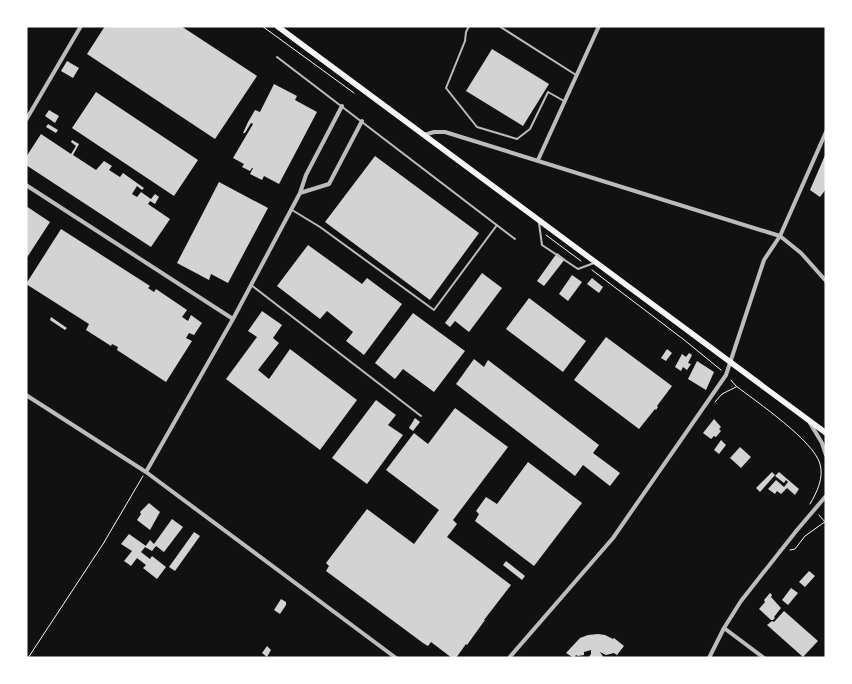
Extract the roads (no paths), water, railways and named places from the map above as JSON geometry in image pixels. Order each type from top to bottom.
[{"type":"main road","points":[[277,26],[826,432]]},
{"type":"street","points":[[26,120],[81,26]]},
{"type":"street","points":[[538,160],[599,26]]},
{"type":"street","points":[[146,472],[233,319],[300,193],[306,175],[342,106]]},
{"type":"street","points":[[300,193],[329,184],[362,121]]},
{"type":"street","points":[[424,135],[434,132],[445,132],[780,236],[801,253],[826,281]]},
{"type":"street","points":[[509,658],[613,538],[726,375],[764,260],[780,236],[826,132]]},
{"type":"street","points":[[26,185],[233,319]]},
{"type":"street","points":[[26,396],[146,472],[396,658]]},
{"type":"street","points":[[809,421],[822,443],[826,455]]},
{"type":"street","points":[[709,658],[724,628],[778,553],[825,497],[826,492]]},
{"type":"street","points":[[724,628],[764,658]]},
{"type":"lane","points":[[469,26],[465,42],[446,88],[477,128],[517,138],[523,136],[530,129],[548,92],[564,101]]},
{"type":"lane","points":[[499,26],[576,75]]},
{"type":"lane","points":[[277,57],[515,239]]},
{"type":"lane","points":[[291,210],[320,227],[434,310],[497,225]]},
{"type":"lane","points":[[539,220],[542,245],[578,269],[597,263]]},
{"type":"lane","points":[[251,285],[421,416]]}]
